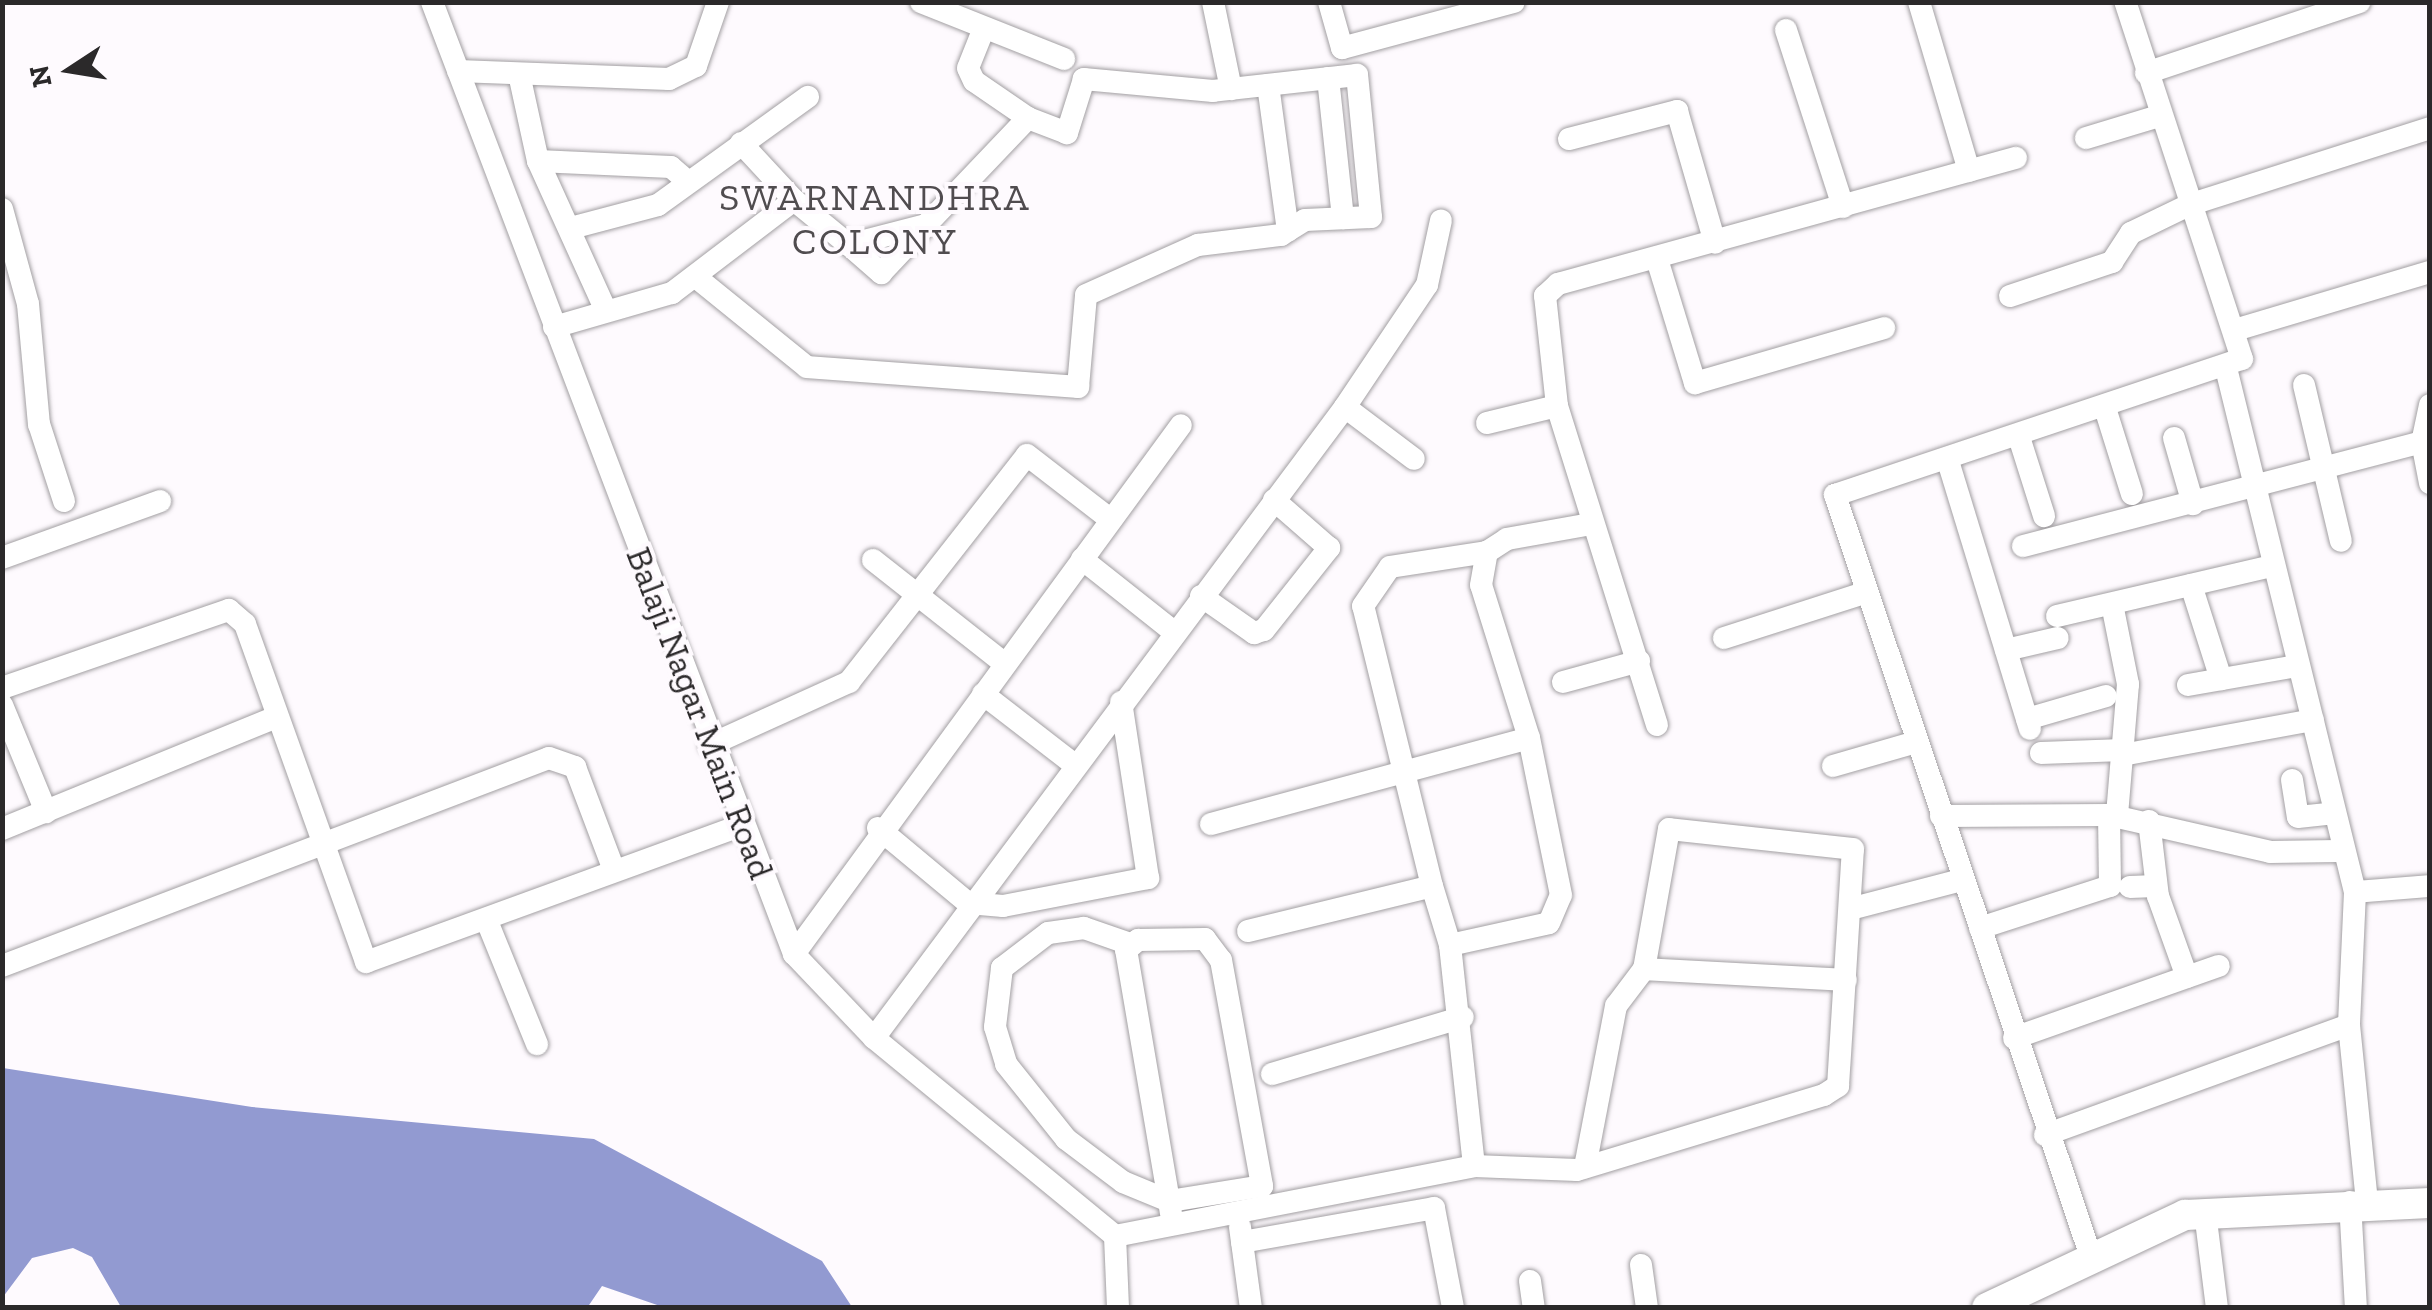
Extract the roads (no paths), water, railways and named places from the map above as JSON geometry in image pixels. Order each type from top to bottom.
[{"type":"main road","points":[[1987,1308],[2090,1254],[2205,1212],[2359,1202],[2430,1203]]},
{"type":"street","name":"Balaji Nagar Main Road","points":[[432,2],[710,745],[794,954],[874,1038],[1115,1236]]},
{"type":"street","points":[[458,71],[669,79],[696,66],[718,2]]},
{"type":"street","points":[[920,2],[1064,59]]},
{"type":"street","points":[[1213,2],[1231,89]]},
{"type":"street","points":[[1329,2],[1342,48],[1514,2]]},
{"type":"street","points":[[1919,2],[1969,171]]},
{"type":"street","points":[[2090,1254],[2045,1135],[1835,495],[1948,461],[2226,368],[2242,359],[2158,116],[2126,2]]},
{"type":"street","points":[[2146,73],[2360,2]]},
{"type":"street","points":[[697,278],[807,367],[1078,387],[1086,295],[1198,245],[1343,218],[1372,217],[1357,75],[1231,89],[1084,79],[1067,133],[1028,118],[974,80],[968,68],[984,28]]},
{"type":"street","points":[[1786,30],[1843,207]]},
{"type":"street","points":[[519,74],[538,160],[606,312]]},
{"type":"street","points":[[1268,85],[1288,231]]},
{"type":"street","points":[[571,228],[658,205],[808,98]]},
{"type":"street","points":[[1569,138],[1677,111],[1715,243]]},
{"type":"street","points":[[2086,138],[2158,116]]},
{"type":"street","points":[[741,143],[794,200],[881,273],[1028,118]]},
{"type":"street","points":[[2010,296],[2112,262],[2131,232],[2188,205],[2430,128]]},
{"type":"street","points":[[1657,724],[1557,406],[1545,296],[1558,284],[2016,158]]},
{"type":"street","points":[[538,160],[671,167],[687,181]]},
{"type":"street","points":[[554,326],[606,312],[697,278],[794,200]]},
{"type":"street","points":[[2,209],[28,304],[40,424],[64,501]]},
{"type":"street","points":[[874,1038],[968,903],[1345,408],[1426,285],[1442,220]]},
{"type":"street","points":[[848,244],[926,225]]},
{"type":"street","points":[[1657,259],[1695,383],[1884,328]]},
{"type":"street","points":[[2235,330],[2430,272]]},
{"type":"street","points":[[2226,368],[2335,814],[2338,851],[2355,892],[2349,1026],[2359,1202],[2356,1308]]},
{"type":"street","points":[[2304,385],[2341,542]]},
{"type":"street","points":[[2430,405],[2422,442],[2430,483]]},
{"type":"street","points":[[1487,423],[1557,406]]},
{"type":"street","points":[[1345,408],[1414,459]]},
{"type":"street","points":[[2105,408],[2132,494]]},
{"type":"street","points":[[794,954],[878,828],[983,694],[1181,425]]},
{"type":"street","points":[[2019,437],[2044,516]]},
{"type":"street","points":[[2174,438],[2192,504]]},
{"type":"street","points":[[2023,546],[2422,442]]},
{"type":"street","points":[[710,745],[850,682],[912,594],[1027,455],[1111,520]]},
{"type":"street","points":[[1948,461],[2029,724],[2106,696]]},
{"type":"street","points":[[1201,596],[1264,630],[1330,548],[1274,500]]},
{"type":"street","points":[[2,558],[160,501]]},
{"type":"street","points":[[1474,1166],[1464,1016],[1450,945],[1364,606],[1390,567],[1487,552],[1507,539],[1591,524]]},
{"type":"street","points":[[1450,945],[1549,922],[1559,911],[1529,738],[1480,585],[1487,552]]},
{"type":"street","points":[[1082,559],[1173,631]]},
{"type":"street","points":[[872,560],[1004,663]]},
{"type":"street","points":[[2006,650],[2112,604],[2272,566]]},
{"type":"street","points":[[2191,584],[2220,679]]},
{"type":"street","points":[[1724,638],[1867,592]]},
{"type":"street","points":[[1980,928],[2110,886],[2113,815],[2128,684],[2112,604]]},
{"type":"street","points":[[2,688],[229,610],[245,624],[366,962],[487,921],[742,824]]},
{"type":"street","points":[[1563,682],[1639,661]]},
{"type":"street","points":[[2188,685],[2297,666]]},
{"type":"street","points":[[983,694],[1075,765]]},
{"type":"street","points":[[878,828],[968,903],[1003,906],[1148,878],[1121,702]]},
{"type":"street","points":[[2,705],[46,812]]},
{"type":"street","points":[[2,829],[277,717]]},
{"type":"street","points":[[2041,753],[2122,752],[2313,720]]},
{"type":"street","points":[[1211,824],[1406,768],[1529,738]]},
{"type":"street","points":[[1833,766],[1916,742]]},
{"type":"street","points":[[2,966],[324,844],[564,759],[614,870]]},
{"type":"street","points":[[2292,780],[2298,817],[2335,814]]},
{"type":"street","points":[[1942,816],[2113,815],[2270,852],[2338,851]]},
{"type":"street","points":[[2149,821],[2156,886],[2187,977]]},
{"type":"street","points":[[1118,1308],[1115,1236],[1239,1217],[1474,1166],[1585,1167],[1838,1086],[1852,848],[1841,841],[1670,829],[1644,969],[1616,1006],[1585,1167]]},
{"type":"street","points":[[1850,909],[1961,880]]},
{"type":"street","points":[[1248,931],[1432,886]]},
{"type":"street","points":[[2130,887],[2156,886]]},
{"type":"street","points":[[2355,892],[2430,886]]},
{"type":"street","points":[[487,921],[537,1044]]},
{"type":"street","points":[[1084,928],[1130,944],[1216,945],[1262,1186],[1169,1202],[1124,1182],[1066,1139],[1006,1064],[995,1027],[1002,968],[1048,934],[1084,928]]},
{"type":"street","points":[[1130,944],[1124,958],[1174,1226]]},
{"type":"street","points":[[2014,1038],[2219,966]]},
{"type":"street","points":[[1644,969],[1846,980]]},
{"type":"street","points":[[1272,1074],[1464,1016]]},
{"type":"street","points":[[2045,1135],[2349,1026]]},
{"type":"street","points":[[1242,1242],[1434,1208],[1453,1308]]},
{"type":"street","points":[[2205,1212],[2217,1308]]},
{"type":"street","points":[[1239,1217],[1246,1307]]},
{"type":"street","points":[[1641,1265],[1647,1308]]},
{"type":"street","points":[[1530,1281],[1534,1308]]},
{"type":"water","points":[[3,1068],[252,1107],[594,1139],[822,1261],[852,1307],[663,1307],[602,1286],[587,1308],[121,1307],[92,1257],[73,1248],[32,1258],[3,1297]]},
{"type":"district","name":"SWARNANDHRA COLONY","points":[[875,220]]}]
